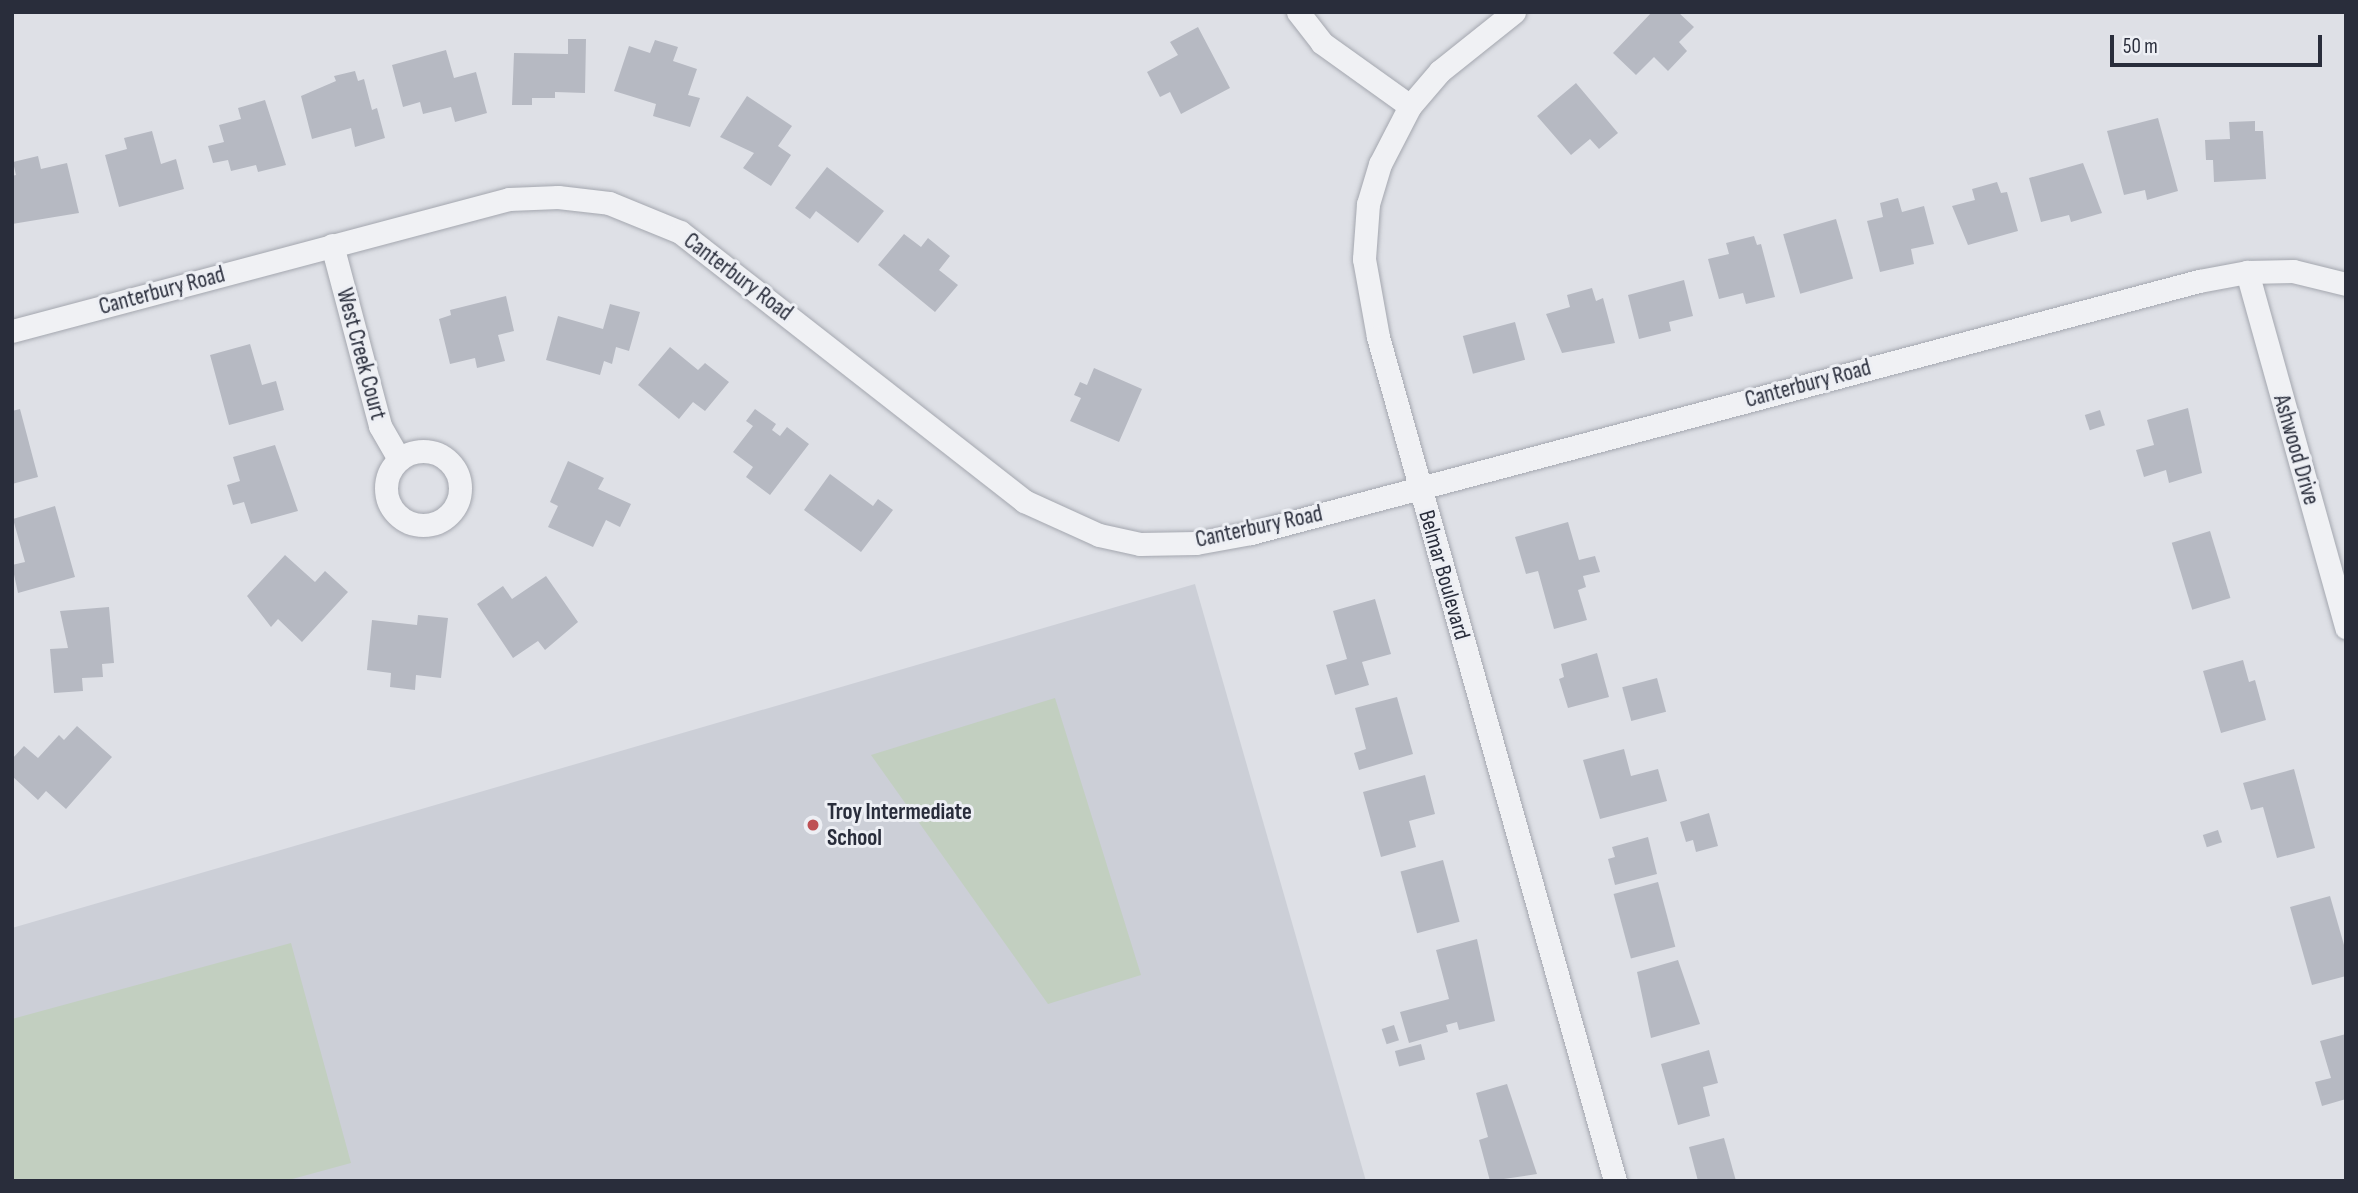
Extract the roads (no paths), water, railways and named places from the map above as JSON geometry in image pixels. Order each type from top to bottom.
[{"type":"street","points":[[1298,12],[1322,43],[1410,106]]},
{"type":"street","name":"Belmar Boulevard","points":[[1514,12],[1440,71],[1410,106],[1389,143],[1372,190],[1364,259],[1378,337],[1615,1181]]},
{"type":"street","name":"Canterbury Road","points":[[12,331],[509,199],[583,199],[647,217],[680,232],[785,311],[997,483],[1056,518],[1099,535],[1140,544],[1196,543],[1420,489],[2145,295],[2247,272],[2293,271],[2346,284]]},
{"type":"street","name":"West Creek Court","points":[[332,245],[380,426],[399,459]]},
{"type":"street","name":"Ashwood Drive","points":[[2247,272],[2346,627]]},
{"type":"place","name":"Troy Intermediate School","points":[[813,825]]}]
